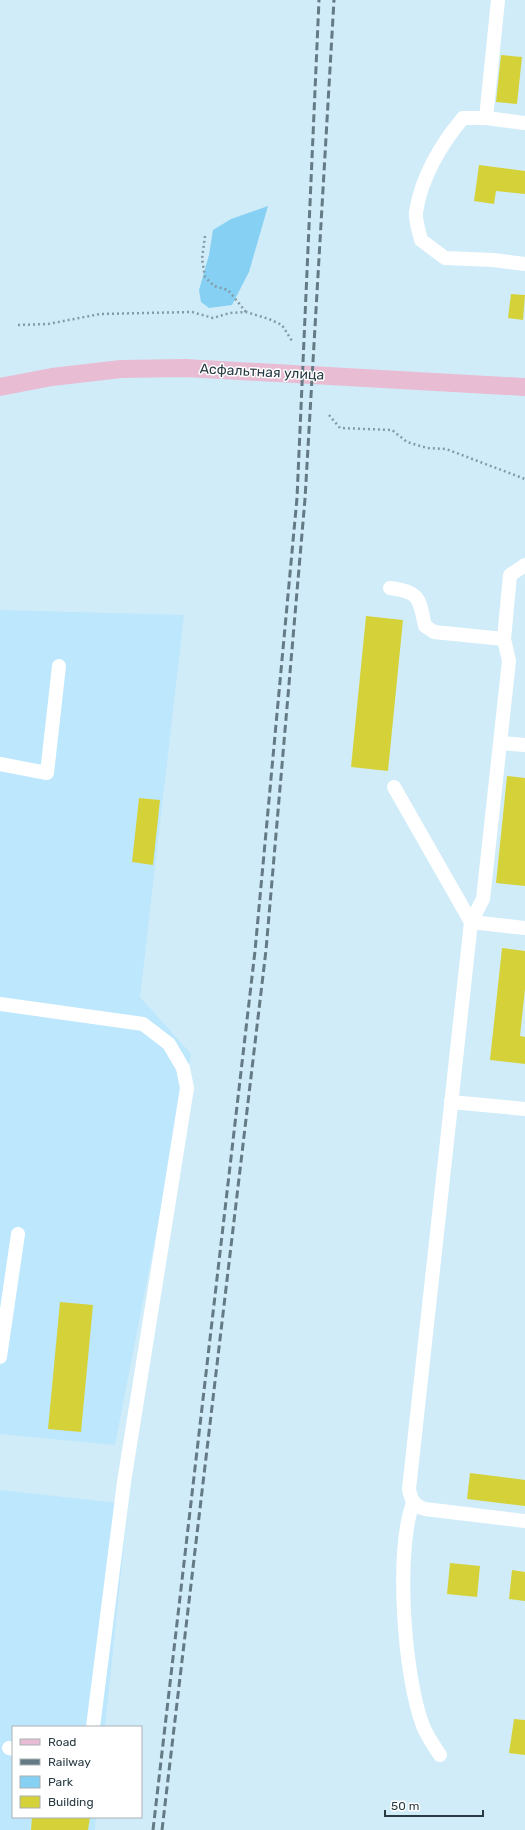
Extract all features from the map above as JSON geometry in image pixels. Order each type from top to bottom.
[{"type":"main road","name":"Асфальтная улица","points":[[0,387],[52,377],[121,369],[185,368],[525,387]]},
{"type":"street","points":[[486,118],[498,0]]},
{"type":"street","points":[[525,123],[486,118],[463,118],[447,137],[426,178],[416,213],[421,240],[445,258],[493,260],[525,264]]},
{"type":"street","points":[[440,1755],[424,1726],[411,1682],[408,1659],[405,1555],[409,1516],[414,1503],[409,1489],[471,922],[483,899],[509,661],[504,639],[510,575],[525,565]]},
{"type":"street","points":[[390,588],[407,590],[420,601],[425,626],[434,632],[504,639]]},
{"type":"street","points":[[0,764],[47,773],[59,666]]},
{"type":"street","points":[[500,743],[525,745]]},
{"type":"street","points":[[394,787],[471,922]]},
{"type":"street","points":[[471,922],[525,928]]},
{"type":"street","points":[[0,1004],[143,1024],[169,1044],[184,1068],[187,1088],[124,1482],[93,1726]]},
{"type":"street","points":[[451,1102],[525,1109]]},
{"type":"street","points":[[0,1356],[18,1234]]},
{"type":"street","points":[[414,1503],[425,1509],[525,1521]]},
{"type":"path","points":[[205,236],[202,259],[205,277],[214,286],[228,290],[246,312]]},
{"type":"path","points":[[18,325],[48,324],[100,314],[192,312],[213,318],[230,313],[246,312],[269,319],[282,325],[292,341]]},
{"type":"path","points":[[329,415],[340,428],[392,430],[407,442],[428,448],[446,449],[525,479]]},
{"type":"shaded area","points":[[0,610],[184,615],[140,997],[191,1054],[115,1445],[0,1434]]},
{"type":"shaded area","points":[[0,1490],[128,1504],[105,1726],[12,1726],[12,1818],[96,1818],[95,1830],[0,1830]]},
{"type":"green space","points":[[268,206],[249,272],[232,305],[209,308],[201,302],[199,290],[209,255],[213,230],[231,219]]},
{"type":"building","points":[[501,55],[522,57],[517,104],[496,102]]},
{"type":"building","points":[[479,165],[525,171],[525,194],[496,191],[494,204],[474,201]]},
{"type":"building","points":[[511,294],[525,295],[523,320],[508,318]]},
{"type":"building","points":[[366,616],[403,620],[388,771],[351,767]]},
{"type":"building","points":[[507,776],[525,778],[525,886],[496,883]]},
{"type":"building","points":[[139,798],[160,800],[153,865],[132,862]]},
{"type":"building","points":[[502,948],[525,951],[525,989],[520,1036],[525,1037],[525,1064],[490,1060]]},
{"type":"building","points":[[60,1302],[93,1305],[81,1432],[48,1429]]},
{"type":"building","points":[[470,1473],[525,1480],[525,1506],[467,1499]]},
{"type":"building","points":[[450,1563],[480,1566],[477,1597],[447,1594]]},
{"type":"building","points":[[512,1570],[525,1572],[525,1601],[509,1599]]},
{"type":"building","points":[[514,1719],[525,1720],[525,1755],[509,1753]]},
{"type":"building","points":[[32,1818],[90,1818],[88,1830],[31,1830]]},
{"type":"railway","points":[[153,1830],[255,951],[297,498],[319,0]]},
{"type":"railway","points":[[162,1830],[266,950],[305,499],[334,0]]}]
